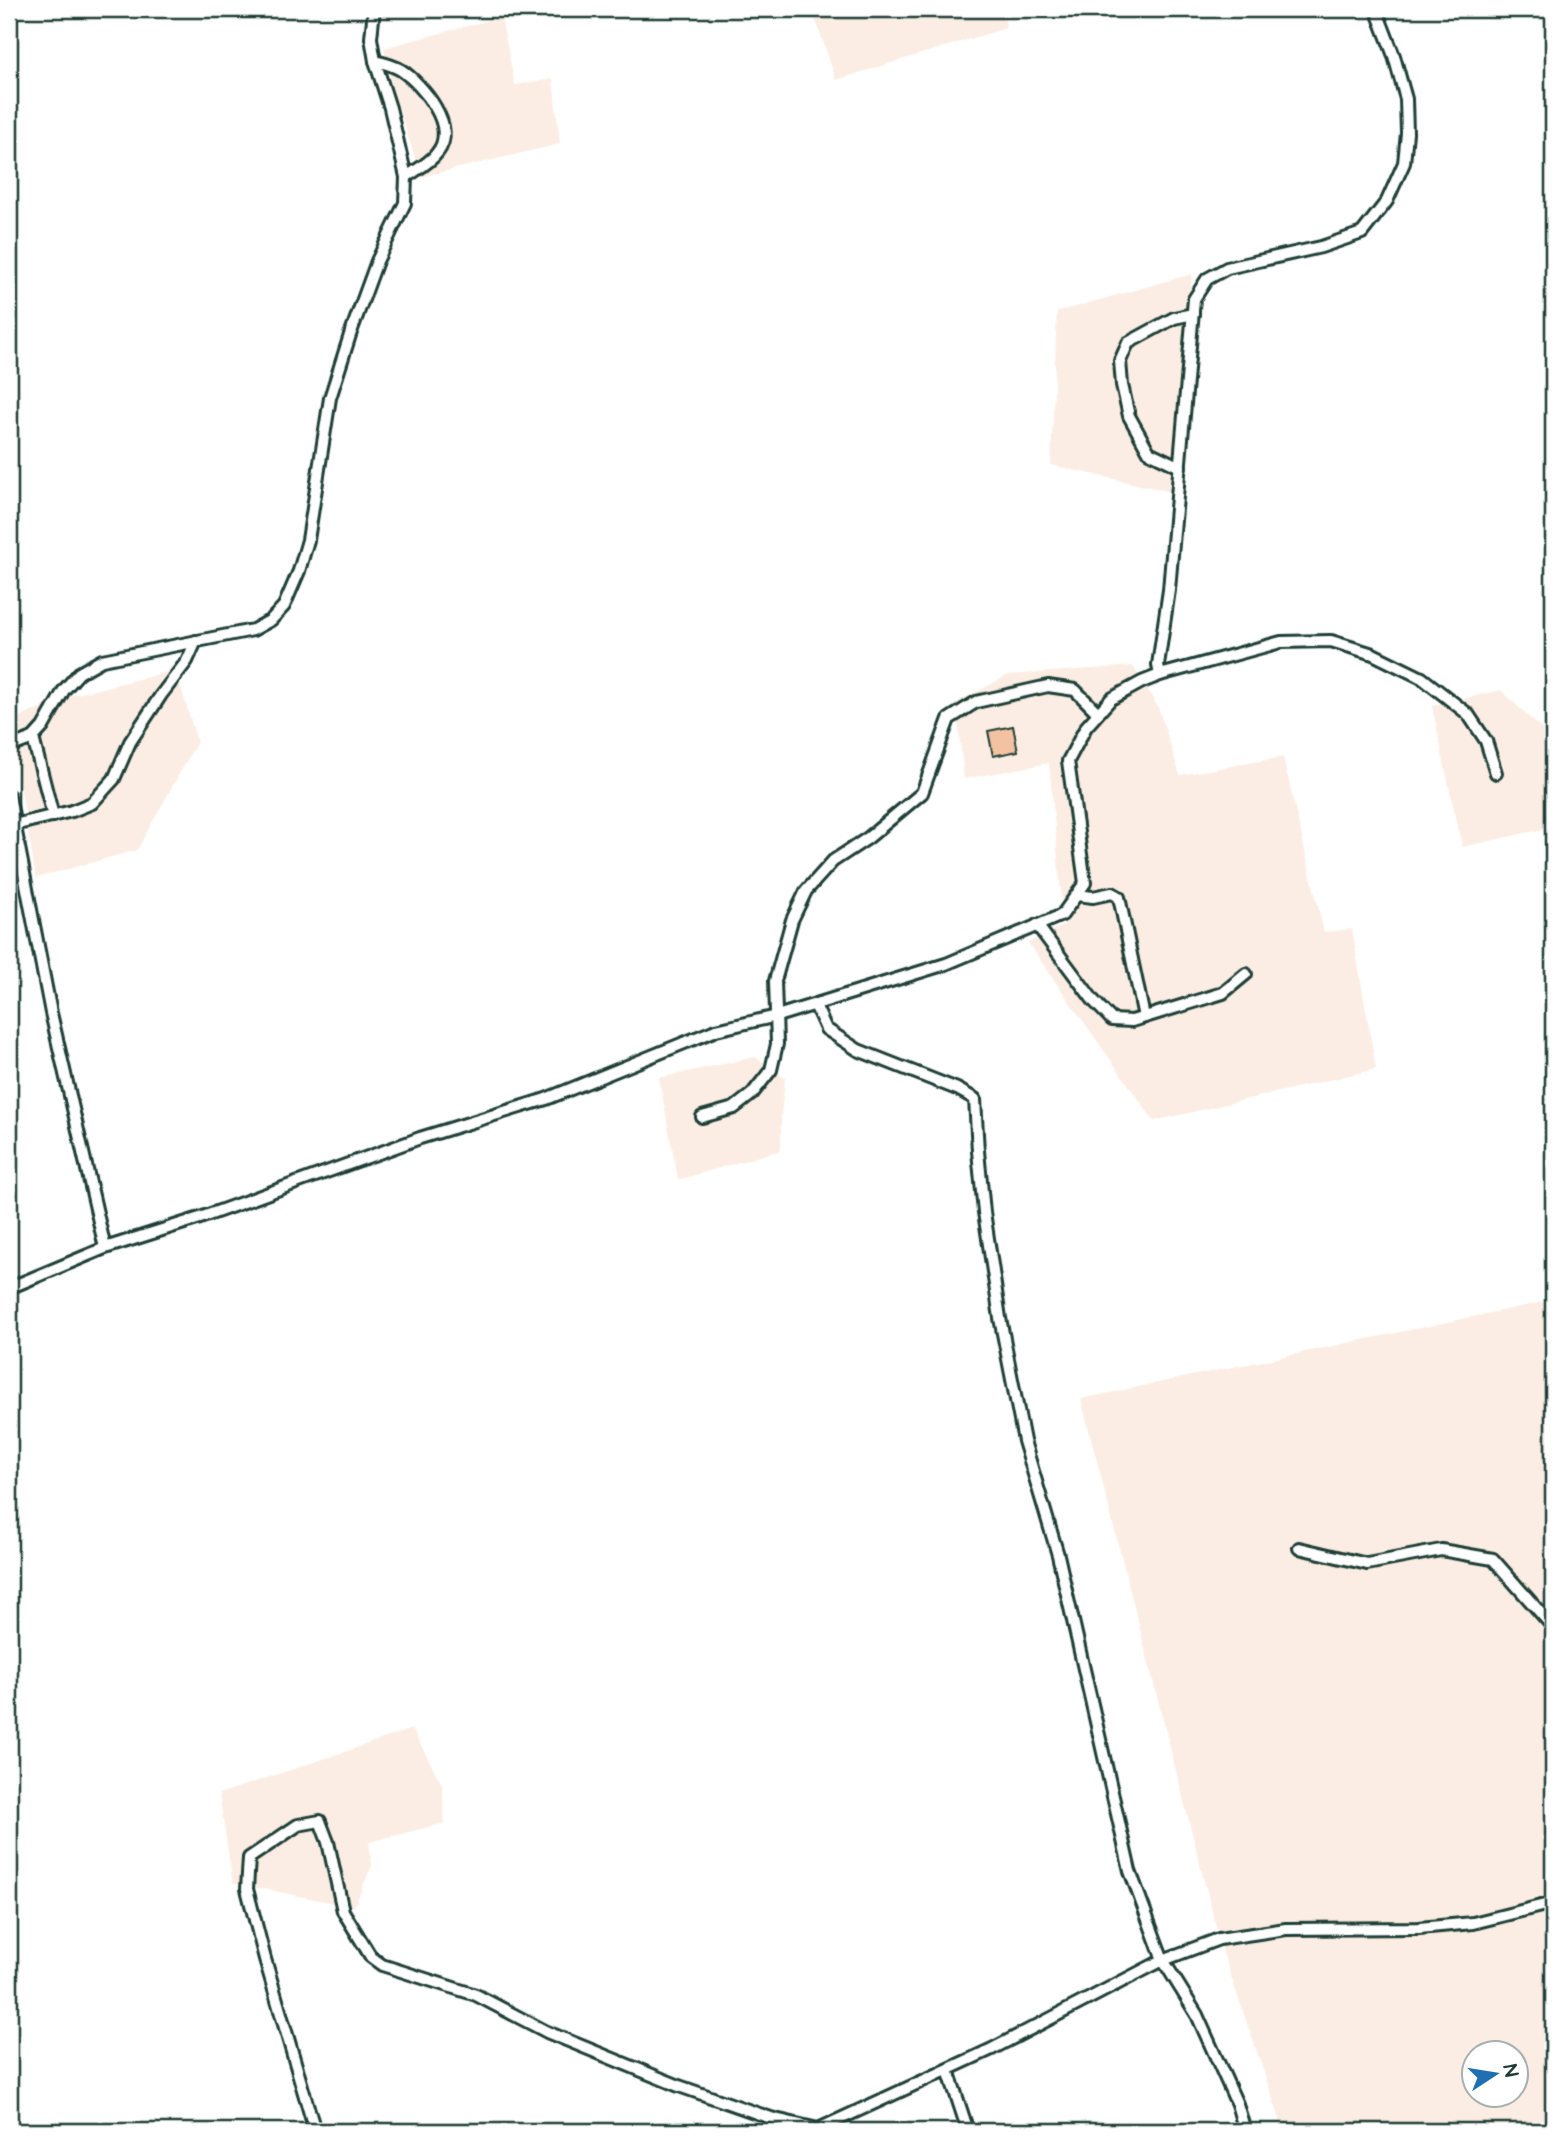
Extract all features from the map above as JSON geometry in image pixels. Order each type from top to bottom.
[{"type":"lane","points":[[9,747],[33,738],[43,727],[64,690],[79,673],[102,660],[253,630],[271,620],[284,606],[299,571],[308,540],[330,398],[377,261],[405,203],[406,177],[390,108],[374,61],[374,9]]},
{"type":"lane","points":[[1160,675],[1158,665],[1169,590],[1195,299],[1207,279],[1227,268],[1321,247],[1362,233],[1387,201],[1404,163],[1406,99],[1394,56],[1376,9]]},
{"type":"lane","points":[[374,61],[398,68],[414,80],[429,96],[439,114],[443,137],[438,153],[406,177]]},
{"type":"lane","points":[[1180,467],[1149,452],[1129,415],[1120,361],[1128,343],[1174,318],[1193,314]]},
{"type":"lane","points":[[9,1288],[105,1248],[200,1219],[421,1138],[546,1099],[716,1030],[777,1016],[946,964],[1062,915],[1085,883],[1068,761],[1086,727],[1111,699],[1160,675],[1281,642],[1331,640],[1373,654],[1422,678],[1468,714],[1486,741],[1496,773]]},
{"type":"lane","points":[[15,825],[72,811],[92,803],[114,779],[130,742],[160,695],[187,662],[196,641]]},
{"type":"lane","points":[[702,1117],[734,1108],[752,1094],[771,1070],[777,1044],[775,981],[792,920],[806,891],[833,861],[868,838],[922,793],[949,719],[976,702],[1048,686],[1075,690],[1098,713]]},
{"type":"lane","points":[[33,738],[53,816]]},
{"type":"lane","points":[[9,796],[51,1013],[105,1248]]},
{"type":"lane","points":[[1077,895],[1093,897],[1112,893],[1119,897],[1144,1017]]},
{"type":"lane","points":[[1037,925],[1093,1000],[1112,1020],[1132,1021],[1223,993],[1245,974]]},
{"type":"lane","points":[[815,1005],[826,1029],[858,1050],[957,1089],[975,1099],[984,1212],[1000,1318],[1024,1441],[1058,1555],[1130,1871],[1163,1960],[1197,2015],[1237,2104],[1245,2131]]},
{"type":"lane","points":[[1299,1548],[1367,1564],[1441,1550],[1493,1559],[1553,1627]]},
{"type":"lane","points":[[315,2131],[247,1889],[249,1858],[298,1825],[320,1821],[328,1842],[343,1910],[371,1957],[382,1965],[476,1995],[547,2032],[679,2086],[771,2118],[816,2130],[992,2049],[1163,1960],[1219,1939],[1286,1929],[1419,1928],[1473,1923],[1553,1903]]},
{"type":"lane","points":[[948,2070],[968,2131]]},
{"type":"shaded area","points":[[812,9],[1003,9],[1006,28],[836,80]]},
{"type":"shaded area","points":[[501,17],[515,85],[553,79],[560,144],[421,177],[392,86],[384,48]]},
{"type":"shaded area","points":[[1192,274],[1172,492],[1051,465],[1057,312]]},
{"type":"shaded area","points":[[1133,666],[1158,707],[1180,775],[1283,757],[1324,932],[1352,929],[1376,1069],[1154,1121],[1028,943],[1064,925],[1049,763],[964,779],[956,703],[1008,675]]},
{"type":"shaded area","points":[[176,670],[197,742],[137,850],[36,878],[9,721],[73,695]]},
{"type":"shaded area","points":[[1501,690],[1553,740],[1553,827],[1462,847],[1432,706]]},
{"type":"shaded area","points":[[755,1057],[785,1078],[781,1150],[678,1180],[659,1078]]},
{"type":"shaded area","points":[[1553,1300],[1553,2131],[1284,2131],[1222,1950],[1081,1399]]},
{"type":"shaded area","points":[[412,1729],[442,1784],[445,1823],[369,1842],[372,1865],[354,1907],[233,1883],[219,1794]]},
{"type":"building","points":[[1013,726],[1018,751],[993,756],[988,731]]}]
